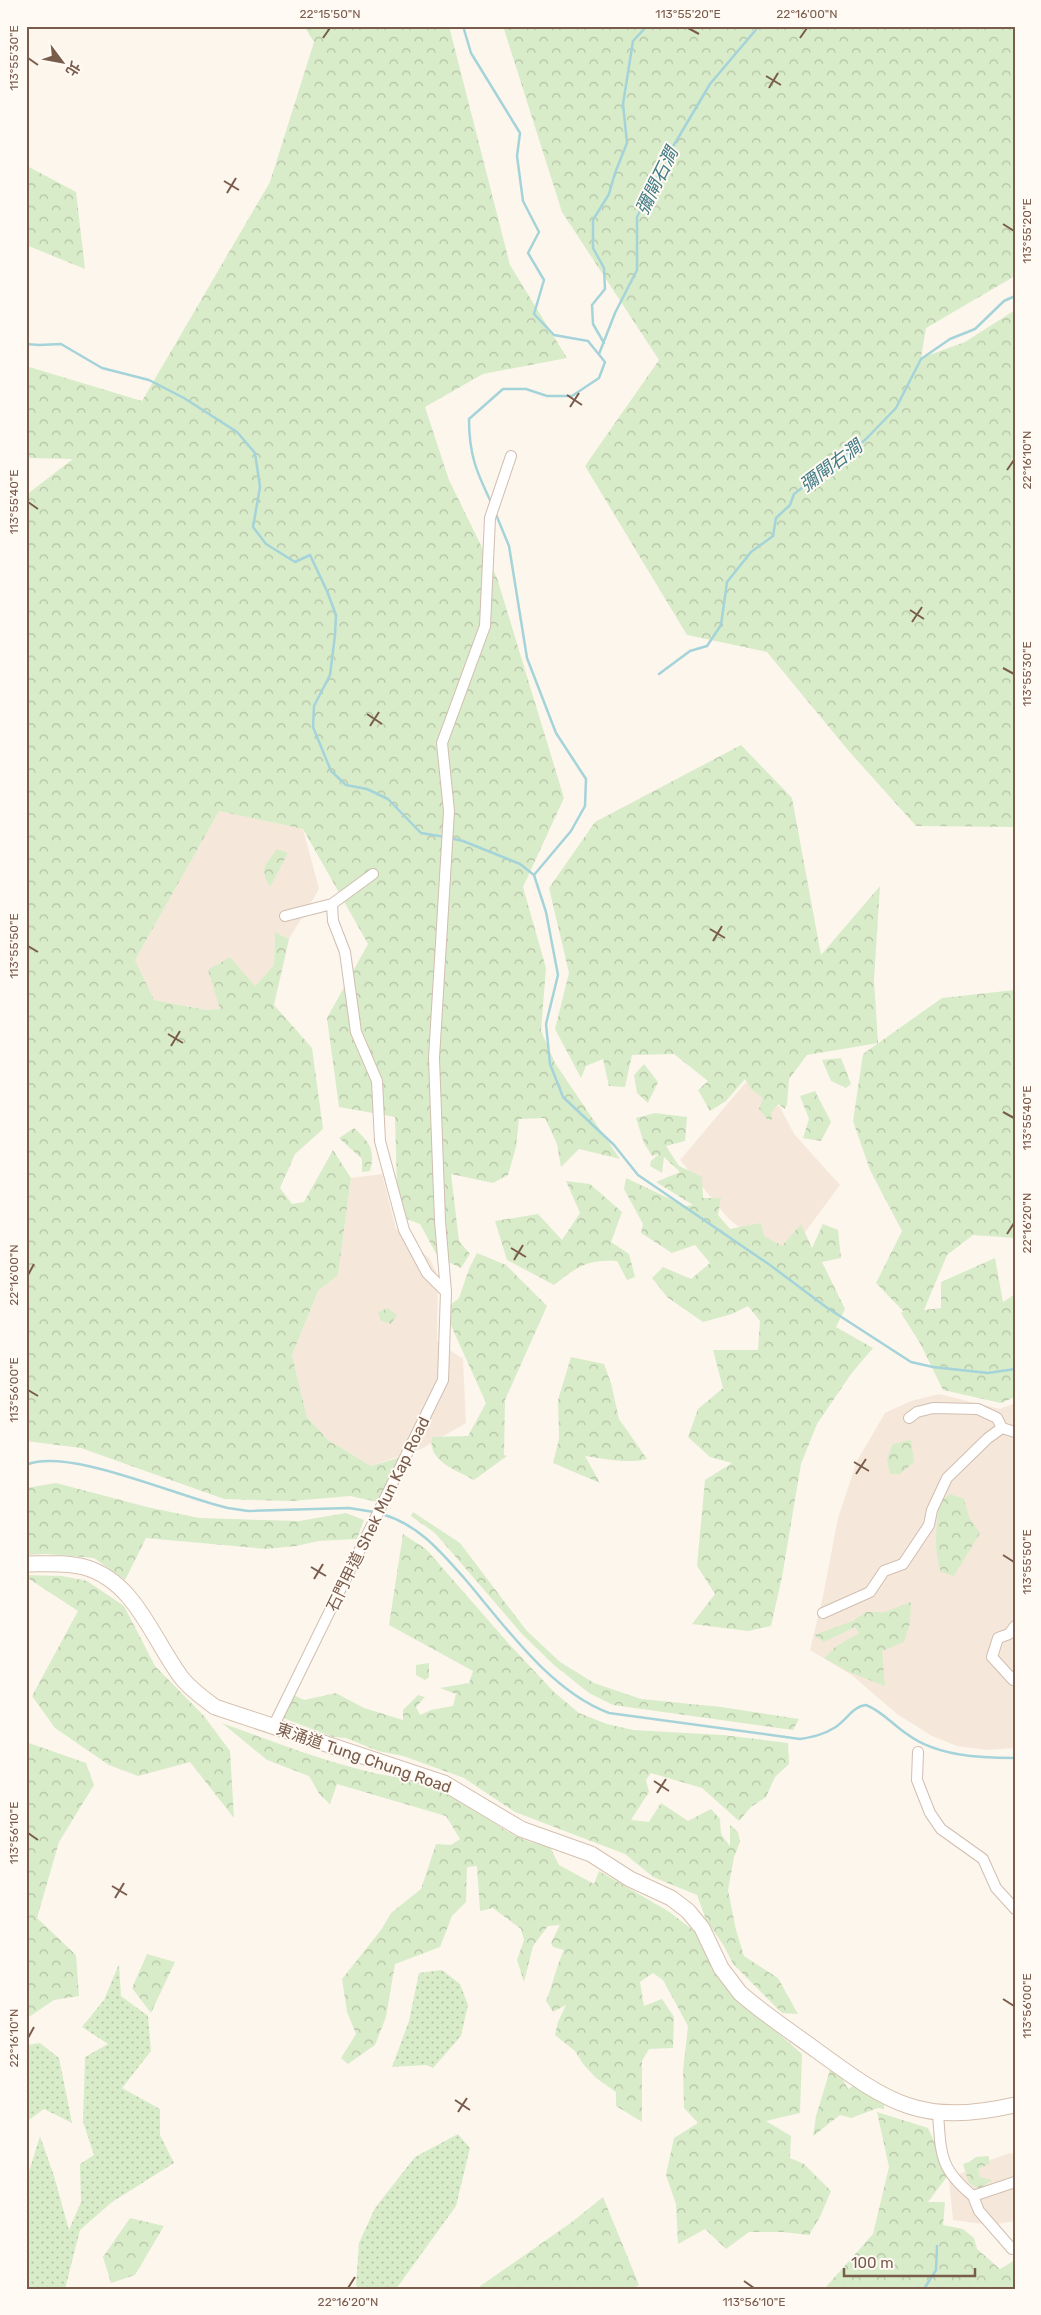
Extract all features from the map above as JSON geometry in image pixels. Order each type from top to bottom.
[{"type":"main road","name":"東涌道 Tung Chung Road","points":[[26,1564],[74,1566],[96,1572],[111,1580],[131,1599],[181,1677],[196,1693],[216,1707],[444,1783],[513,1825],[584,1850],[630,1879],[671,1898],[698,1921],[728,1979],[745,1997],[870,2089],[906,2106],[938,2113],[974,2113],[1015,2105]]},
{"type":"street","name":"石門甲道 Shek Mun Kap Road","points":[[273,1727],[384,1504],[443,1380],[446,1292],[440,1221],[434,1058],[449,811],[442,743],[484,626],[490,518],[511,456]]},
{"type":"street","points":[[285,916],[332,904],[373,874]]},
{"type":"street","points":[[332,904],[333,920],[345,952],[356,1032],[377,1081],[380,1141],[404,1230],[427,1274],[446,1292]]},
{"type":"street","points":[[909,1418],[917,1412],[935,1408],[978,1409],[997,1418],[1002,1428],[1015,1432]]},
{"type":"street","points":[[823,1613],[870,1592],[884,1571],[902,1564],[929,1525],[932,1510],[947,1478],[988,1438],[1002,1428]]},
{"type":"street","points":[[1015,1626],[1009,1634],[998,1638],[992,1657],[1013,1680],[1015,1679]]},
{"type":"street","points":[[918,1752],[916,1780],[930,1813],[941,1829],[983,1859],[996,1888],[1015,1909]]},
{"type":"street","points":[[938,2113],[940,2148],[946,2167],[956,2182],[973,2196],[979,2211],[1012,2249]]},
{"type":"street","points":[[973,2196],[1015,2182]]},
{"type":"shaded area","points":[[219,811],[303,829],[319,889],[289,939],[275,932],[274,965],[255,986],[220,1009],[207,1010],[154,1000],[135,960]]},
{"type":"shaded area","points":[[746,1082],[780,1107],[794,1134],[840,1185],[786,1258],[765,1248],[728,1218],[680,1160]]},
{"type":"shaded area","points":[[382,1174],[396,1229],[430,1259],[438,1276],[437,1341],[463,1359],[466,1423],[423,1448],[371,1466],[328,1440],[307,1417],[292,1355],[318,1291],[338,1275],[351,1178]]},
{"type":"shaded area","points":[[939,1394],[1000,1409],[1015,1403],[1015,1748],[987,1750],[957,1746],[932,1736],[897,1714],[853,1676],[810,1650],[823,1596],[838,1518],[857,1461],[885,1413],[911,1401]]},
{"type":"shaded area","points":[[1010,2153],[1015,2154],[1015,2221],[990,2225],[953,2220],[949,2180],[976,2165]]},
{"type":"green space","points":[[304,26],[449,26],[510,265],[567,358],[483,374],[425,407],[449,480],[497,578],[564,798],[523,887],[546,968],[541,1031],[555,1063],[620,1159],[579,1149],[561,1167],[557,1144],[545,1118],[519,1119],[516,1147],[508,1175],[493,1183],[451,1174],[459,1241],[470,1254],[461,1268],[438,1257],[420,1224],[407,1219],[397,1189],[395,1117],[339,1107],[327,1018],[368,944],[303,829],[219,811],[135,960],[154,1000],[207,1010],[220,1009],[208,970],[230,957],[255,986],[274,965],[275,932],[289,939],[274,1005],[312,1048],[323,1129],[295,1154],[280,1188],[292,1204],[304,1202],[333,1150],[351,1178],[338,1275],[318,1291],[292,1355],[307,1417],[328,1440],[371,1466],[401,1457],[378,1502],[350,1496],[292,1501],[224,1499],[81,1448],[26,1441],[26,495],[73,459],[26,458],[26,366],[142,401],[270,182],[314,42]]},
{"type":"green space","points":[[503,26],[1015,26],[1015,276],[926,328],[921,358],[965,342],[1015,310],[1015,827],[916,826],[847,749],[767,652],[687,635],[585,466],[659,360],[562,212]]},
{"type":"green space","points":[[26,161],[29,167],[76,192],[85,269],[26,245]]},
{"type":"green space","points":[[741,745],[792,798],[821,955],[880,886],[874,980],[878,1043],[807,1055],[789,1079],[785,1109],[778,1104],[771,1113],[772,1120],[767,1119],[759,1109],[763,1098],[751,1089],[745,1079],[726,1101],[710,1111],[698,1090],[708,1081],[674,1054],[632,1055],[625,1087],[609,1086],[603,1059],[586,1066],[581,1078],[555,1029],[569,973],[549,888],[595,822]]},
{"type":"green space","points":[[277,849],[288,853],[270,887],[264,871],[269,859]]},
{"type":"green space","points":[[1015,990],[1015,1238],[973,1235],[947,1255],[924,1310],[941,1308],[941,1282],[995,1258],[1003,1302],[1015,1294],[1015,1397],[1001,1403],[943,1390],[921,1345],[901,1313],[904,1312],[876,1283],[902,1231],[870,1170],[853,1121],[863,1054],[942,998]]},
{"type":"green space","points":[[841,1058],[851,1084],[846,1088],[831,1081],[822,1060]]},
{"type":"green space","points":[[644,1064],[658,1082],[648,1103],[637,1093],[634,1075]]},
{"type":"green space","points":[[815,1091],[831,1122],[821,1141],[803,1138],[809,1119],[800,1096]]},
{"type":"green space","points":[[655,1113],[687,1117],[685,1141],[666,1146],[679,1166],[702,1177],[703,1198],[721,1198],[718,1215],[730,1229],[761,1223],[764,1236],[782,1246],[801,1224],[812,1248],[823,1224],[838,1230],[841,1258],[822,1262],[845,1309],[836,1327],[873,1348],[851,1374],[817,1424],[801,1464],[782,1577],[771,1626],[748,1631],[692,1624],[715,1594],[697,1566],[705,1480],[732,1463],[710,1457],[688,1437],[698,1409],[723,1388],[713,1350],[758,1350],[760,1321],[748,1306],[732,1314],[703,1322],[667,1297],[652,1278],[663,1267],[691,1279],[710,1263],[695,1245],[672,1253],[641,1233],[643,1224],[624,1189],[626,1178],[685,1206],[693,1205],[656,1182],[680,1172],[664,1157],[662,1173],[650,1166],[651,1161],[659,1154],[652,1156],[644,1143],[636,1118]]},
{"type":"green space","points":[[354,1128],[364,1138],[372,1151],[370,1171],[362,1172],[362,1159],[339,1138]]},
{"type":"green space","points":[[566,1181],[590,1184],[622,1212],[611,1242],[629,1254],[635,1277],[627,1280],[617,1261],[598,1261],[576,1269],[554,1285],[507,1260],[495,1221],[538,1214],[562,1240],[580,1213]]},
{"type":"green space","points":[[477,1253],[506,1265],[547,1306],[505,1400],[504,1455],[507,1456],[474,1480],[438,1459],[432,1445],[432,1437],[468,1436],[486,1403],[444,1310],[459,1298]]},
{"type":"green space","points":[[388,1308],[397,1315],[391,1324],[381,1321],[378,1312]]},
{"type":"green space","points":[[571,1357],[604,1364],[611,1383],[619,1419],[647,1459],[624,1461],[585,1456],[600,1483],[553,1463],[559,1439],[558,1400]]},
{"type":"green space","points":[[911,1440],[914,1462],[900,1474],[890,1474],[887,1459],[893,1444]]},
{"type":"green space","points":[[56,1483],[147,1507],[199,1518],[299,1521],[346,1513],[364,1520],[357,1539],[318,1541],[296,1546],[266,1549],[146,1538],[125,1580],[94,1558],[47,1554],[26,1555],[26,1488]]},
{"type":"green space","points":[[950,1494],[964,1499],[969,1517],[980,1533],[954,1576],[941,1572],[936,1546],[936,1528],[940,1501]]},
{"type":"green space","points":[[413,1512],[460,1543],[526,1630],[560,1662],[594,1683],[641,1699],[721,1707],[799,1719],[793,1730],[613,1705],[589,1693],[554,1665],[522,1634],[435,1533],[411,1516]]},
{"type":"green space","points":[[403,1534],[426,1549],[509,1644],[554,1692],[579,1713],[607,1724],[633,1730],[723,1735],[788,1743],[789,1764],[775,1777],[766,1797],[751,1807],[739,1821],[702,1788],[651,1773],[646,1780],[649,1792],[631,1820],[649,1822],[661,1803],[688,1821],[711,1809],[720,1819],[721,1834],[730,1846],[730,1825],[738,1832],[740,1842],[734,1857],[728,1890],[736,1930],[744,1956],[778,1978],[798,2014],[782,2013],[733,1964],[724,1946],[706,1920],[697,1895],[653,1877],[625,1854],[515,1812],[464,1778],[403,1756],[378,1751],[346,1738],[333,1737],[283,1718],[294,1695],[304,1700],[336,1693],[364,1708],[403,1720],[403,1710],[418,1695],[425,1697],[416,1707],[420,1715],[431,1710],[453,1706],[456,1694],[440,1688],[469,1683],[473,1671],[389,1625]]},
{"type":"green space","points":[[26,1575],[62,1576],[87,1581],[124,1606],[155,1666],[204,1716],[230,1751],[234,1818],[190,1762],[138,1776],[109,1765],[55,1728],[32,1696],[78,1611],[26,1577]]},
{"type":"green space","points":[[911,1602],[910,1623],[904,1642],[882,1651],[885,1686],[849,1672],[824,1658],[835,1647],[859,1633],[855,1627],[824,1642],[814,1635],[853,1621],[866,1612],[885,1612]]},
{"type":"green space","points":[[429,1663],[429,1677],[425,1680],[416,1675],[416,1665]]},
{"type":"green space","points":[[222,1723],[329,1761],[375,1773],[426,1783],[443,1789],[457,1796],[519,1838],[533,1843],[549,1845],[559,1865],[594,1884],[599,1871],[668,1911],[697,1933],[737,1997],[802,2054],[800,2113],[766,2121],[791,2136],[790,2158],[804,2164],[831,2191],[820,2217],[809,2235],[783,2232],[749,2232],[726,2249],[705,2229],[678,2244],[676,2204],[666,2175],[674,2138],[698,2123],[684,2108],[683,2071],[688,2026],[663,1980],[653,1973],[640,1982],[644,2006],[662,1999],[674,2017],[673,2048],[649,2049],[642,2061],[642,2122],[616,2106],[616,2092],[596,2078],[583,2064],[575,2051],[555,2035],[558,2022],[566,2005],[553,2012],[546,2001],[564,1950],[553,1947],[551,1943],[560,1925],[548,1926],[533,1946],[524,1982],[517,1960],[524,1940],[521,1929],[493,1908],[480,1911],[477,1866],[467,1867],[466,1902],[452,1916],[440,1947],[395,1964],[386,2017],[375,2045],[348,2064],[341,2058],[356,2034],[347,2012],[342,1979],[381,1930],[391,1913],[421,1889],[436,1844],[451,1845],[460,1839],[446,1816],[337,1784],[330,1804],[320,1795],[309,1776],[267,1760]]},
{"type":"green space","points":[[26,1742],[86,1763],[94,1785],[59,1842],[37,1918],[76,1955],[79,1996],[54,2000],[26,2019]]},
{"type":"green space","points":[[147,1954],[175,1962],[151,2013],[132,1988]]},
{"type":"green space","points":[[119,1964],[121,1996],[148,2016],[151,2051],[122,2088],[160,2109],[160,2135],[174,2163],[112,2202],[80,2230],[65,2289],[26,2289],[26,2181],[40,2136],[54,2176],[69,2230],[81,2202],[80,2164],[94,2155],[83,2122],[85,2057],[108,2044],[82,2027],[104,2000]]},
{"type":"green space","points":[[442,1970],[460,1984],[468,2005],[461,2036],[433,2068],[426,2065],[392,2067],[409,2021],[419,1973]]},
{"type":"green space","points":[[40,2043],[59,2058],[72,2123],[44,2109],[26,2122],[26,2045]]},
{"type":"green space","points":[[830,2070],[838,2070],[848,2089],[856,2084],[884,2102],[884,2109],[878,2108],[851,2118],[840,2115],[813,2136],[816,2116]]},
{"type":"green space","points":[[877,2112],[928,2128],[938,2150],[952,2170],[928,2202],[945,2202],[943,2225],[963,2229],[974,2238],[977,2249],[1000,2269],[1015,2260],[1015,2289],[824,2289],[873,2234],[889,2167]]},
{"type":"green space","points":[[458,2134],[470,2148],[456,2206],[396,2289],[360,2289],[356,2285],[359,2243],[375,2208],[415,2157]]},
{"type":"green space","points":[[989,2156],[989,2164],[978,2169],[980,2177],[992,2180],[979,2189],[969,2183],[963,2164],[976,2157]]},
{"type":"green space","points":[[603,2197],[639,2285],[633,2289],[476,2289],[572,2222]]},
{"type":"green space","points":[[130,2218],[164,2226],[135,2275],[111,2283],[103,2257]]},
{"type":"waterway","points":[[463,26],[471,53],[520,133],[517,156],[523,201],[539,232],[528,253],[544,280],[534,314],[554,335],[588,341],[605,362],[599,378],[572,396],[547,396],[526,389],[503,389],[469,419],[470,442],[474,462],[491,502]]},
{"type":"waterway","points":[[604,343],[593,324],[592,305],[605,289],[604,268],[593,248],[593,220],[609,194],[627,143],[623,104],[633,41],[647,26]]},
{"type":"waterway","name":"彌閘石澗","points":[[599,354],[615,313],[637,270],[637,217],[668,155],[710,84],[759,26]]},
{"type":"waterway","name":"彌閘右澗","points":[[659,674],[690,651],[707,646],[721,625],[727,582],[751,552],[773,536],[776,518],[790,505],[794,494],[865,440],[896,408],[921,359],[950,339],[975,329],[1004,301],[1015,296]]},
{"type":"waterway","points":[[26,344],[61,344],[102,368],[149,380],[184,398],[237,432],[255,453],[260,487],[253,527],[266,544],[295,562],[310,555],[336,615],[330,675],[314,706],[313,727],[331,771],[346,785],[367,789],[388,799],[421,833],[445,837]]},
{"type":"waterway","points":[[495,512],[509,546],[527,658],[556,733],[586,779],[585,806],[571,831],[534,875]]},
{"type":"waterway","points":[[450,838],[463,841],[520,864],[534,875],[546,912],[558,975],[546,1024],[550,1064],[563,1097],[614,1145],[638,1175],[770,1265],[826,1307],[911,1362],[933,1367],[988,1373],[1015,1369]]},
{"type":"waterway","points":[[26,1465],[45,1461],[68,1462],[125,1476],[208,1503],[248,1511],[349,1508],[374,1512]]},
{"type":"waterway","points":[[382,1514],[407,1525],[428,1540],[548,1673],[588,1703],[609,1713],[800,1739],[830,1730],[857,1708],[866,1705],[907,1734],[931,1747],[973,1756],[1015,1758]]},
{"type":"waterway","points":[[924,2289],[936,2270],[937,2246]]}]
